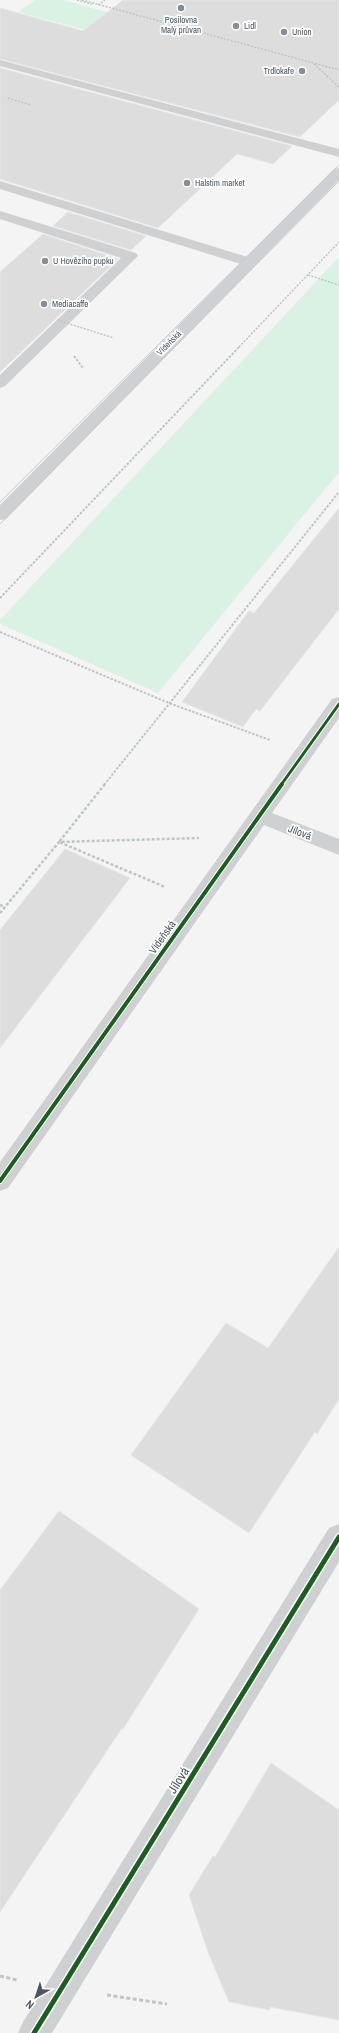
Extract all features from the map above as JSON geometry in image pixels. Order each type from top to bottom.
[{"type":"main road","name":"Vídeňská","points":[[0,515],[339,172]]},
{"type":"street","name":"Vídeňská","points":[[0,1181],[198,901],[246,837],[339,704]]},
{"type":"street","name":"Jílová","points":[[260,816],[339,847]]},
{"type":"street","name":"Jílová","points":[[34,2033],[339,1537]]},
{"type":"lane","points":[[2,63],[339,153]]},
{"type":"lane","points":[[0,185],[250,262]]},
{"type":"lane","points":[[0,215],[131,256],[0,383]]},
{"type":"path","points":[[77,0],[76,1],[339,70]]},
{"type":"path","points":[[82,0],[94,3],[92,4]]},
{"type":"path","points":[[98,6],[105,0]]},
{"type":"path","points":[[314,64],[339,86]]},
{"type":"path","points":[[6,98],[31,105]]},
{"type":"path","points":[[0,598],[339,242]]},
{"type":"path","points":[[308,275],[339,285]]},
{"type":"path","points":[[57,320],[114,338]]},
{"type":"path","points":[[0,913],[59,842],[339,492]]},
{"type":"path","points":[[0,632],[169,704],[304,752]]},
{"type":"path","points":[[59,842],[246,837]]},
{"type":"path","points":[[59,842],[198,901]]},
{"type":"path","points":[[0,905],[5,907]]},
{"type":"green space","points":[[35,0],[63,0],[255,53],[130,42],[18,12]]},
{"type":"green space","points":[[339,257],[339,472],[158,693],[0,624],[0,620]]},
{"type":"building","points":[[123,0],[339,0],[339,100],[300,137],[0,59],[0,8],[83,31]]},
{"type":"building","points":[[0,68],[292,146],[273,164],[237,154],[158,228],[0,179]]},
{"type":"building","points":[[68,212],[146,236],[131,250],[53,226]]},
{"type":"building","points":[[43,234],[118,259],[0,372],[0,272]]},
{"type":"building","points":[[339,508],[339,609],[260,711],[256,709],[243,727],[182,702],[249,611],[254,613]]},
{"type":"building","points":[[65,849],[130,878],[0,1048],[0,930]]},
{"type":"building","points":[[339,1247],[339,1399],[317,1434],[315,1432],[249,1533],[131,1455],[226,1323],[268,1348]]},
{"type":"building","points":[[59,1511],[199,1609],[123,1729],[122,1728],[0,1912],[0,1590]]},
{"type":"building","points":[[271,1763],[339,1810],[339,2020],[270,2007],[269,2010],[229,2002],[208,1952],[189,1895],[213,1856],[215,1857]]},
{"type":"tram line","points":[[0,502],[339,165]]},
{"type":"tram line","points":[[0,524],[339,181]]},
{"type":"cycle path","points":[[0,1181],[339,704]]},
{"type":"cycle path","points":[[34,2033],[339,1537]]},
{"type":"place","name":"Posilovna Malý průvan","points":[[181,8]]},
{"type":"place","name":"Lidl","points":[[236,26]]},
{"type":"place","name":"Union","points":[[284,32]]},
{"type":"place","name":"Trdlokafe","points":[[302,71]]},
{"type":"place","name":"Halstim market","points":[[187,183]]},
{"type":"place","name":"U Hovězího pupku","points":[[45,261]]},
{"type":"place","name":"Mediacaffe","points":[[44,304]]}]
